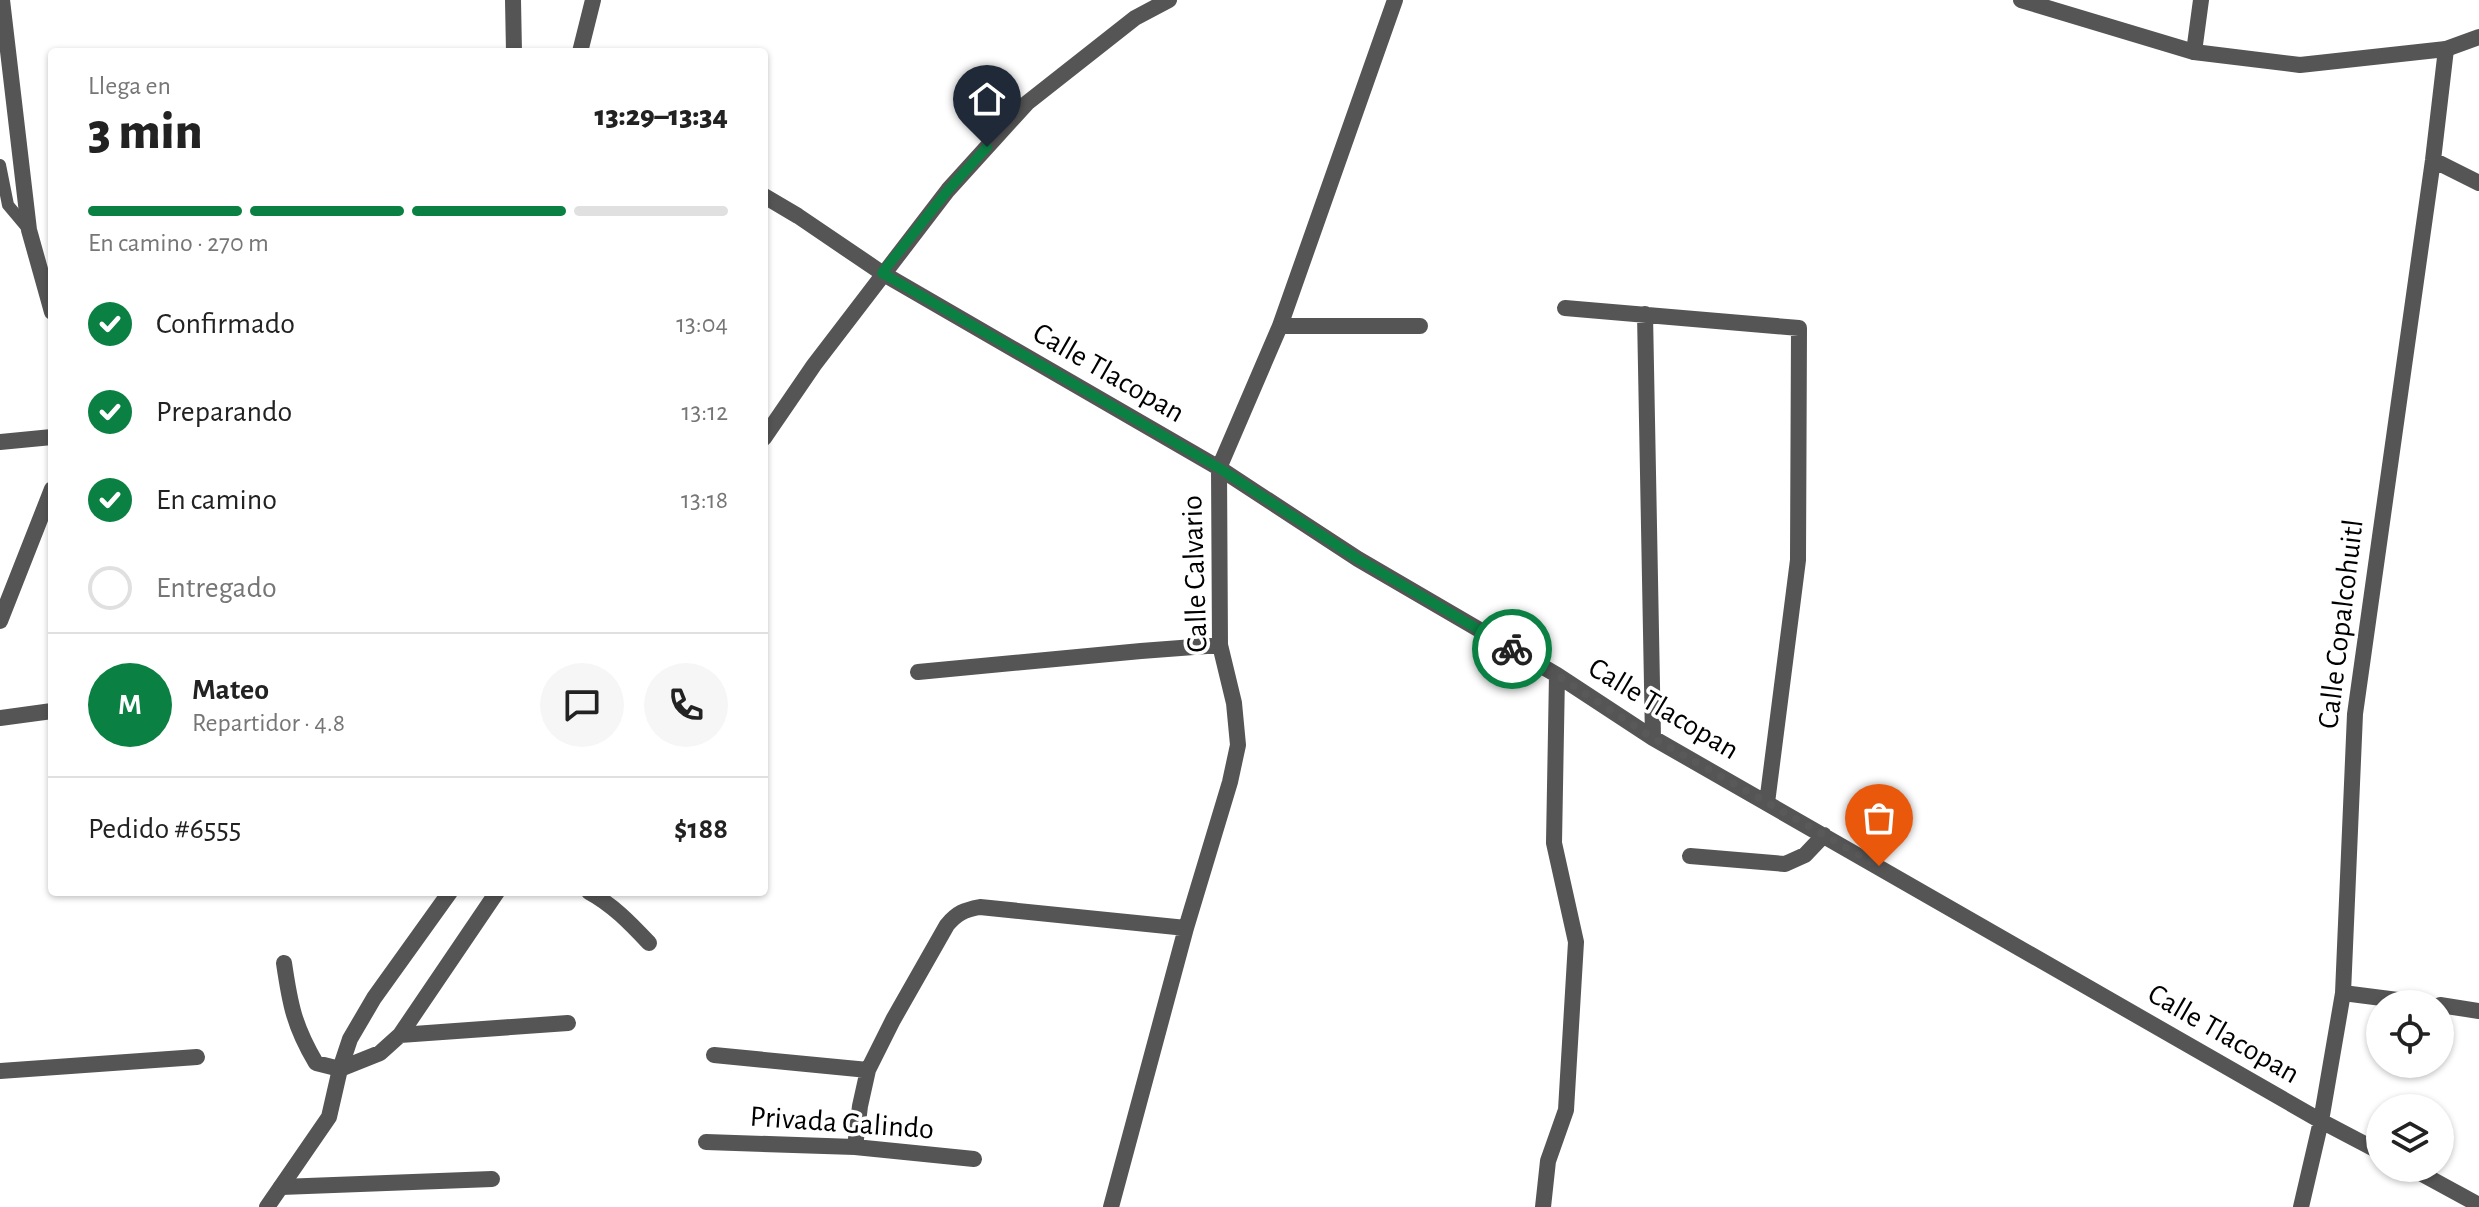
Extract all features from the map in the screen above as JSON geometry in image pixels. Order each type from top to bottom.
[{"type":"street","points":[[2,0],[29,230],[48,298]]},
{"type":"street","points":[[513,0],[514,48]]},
{"type":"street","points":[[581,48],[593,0]]},
{"type":"street","points":[[768,432],[882,273],[948,190],[1027,103],[1135,18],[1169,0]]},
{"type":"street","name":"Calle Calvario","points":[[1111,1207],[1238,745],[1234,703],[1220,645],[1219,468],[1280,326],[1395,0]]},
{"type":"street","points":[[2021,0],[2194,52],[2300,65],[2446,49],[2479,37]]},
{"type":"street","points":[[2194,52],[2201,0]]},
{"type":"street","name":"Calle Copalcohuitl","points":[[2301,1207],[2321,1121],[2343,993],[2355,714],[2446,49]]},
{"type":"street","points":[[2433,160],[2479,183]]},
{"type":"street","name":"Calle Tlacopan","points":[[768,198],[882,273],[1219,468],[1358,559],[1557,675],[1653,738],[2366,1145]]},
{"type":"street","points":[[1565,308],[1799,328],[1798,560],[1767,803]]},
{"type":"street","points":[[1645,314],[1653,738]]},
{"type":"street","points":[[1280,326],[1420,326]]},
{"type":"street","points":[[0,442],[48,437]]},
{"type":"street","points":[[0,621],[48,499]]},
{"type":"street","points":[[918,672],[1220,645]]},
{"type":"street","points":[[1543,1207],[1548,1161],[1566,1110],[1576,942],[1554,843],[1557,675]]},
{"type":"street","points":[[0,718],[48,712]]},
{"type":"street","points":[[1690,856],[1785,864],[1805,855],[1824,835]]},
{"type":"street","points":[[267,1207],[329,1117],[350,1039],[374,998],[447,896]]},
{"type":"street","points":[[284,963],[300,1035],[316,1063],[340,1069],[380,1053],[400,1035],[494,896]]},
{"type":"street","points":[[596,896],[628,921],[649,943]]},
{"type":"street","points":[[855,1147],[868,1070],[947,925],[957,914],[980,907],[1186,928]]},
{"type":"street","points":[[2343,993],[2366,996]]},
{"type":"street","points":[[2454,1007],[2479,1011]]},
{"type":"street","points":[[400,1035],[568,1023]]},
{"type":"street","points":[[714,1055],[868,1070]]},
{"type":"street","points":[[0,1071],[197,1057]]},
{"type":"street","name":"Privada Galindo","points":[[706,1142],[855,1147],[974,1159]]},
{"type":"street","points":[[281,1187],[492,1179]]},
{"type":"street","points":[[2437,1182],[2479,1205]]},
{"type":"lane","points":[[0,165],[8,205],[29,230]]},
{"type":"way so far","points":[[1512,649],[1653,738],[1879,866]]},
{"type":"route","points":[[987,147],[948,190],[882,273],[1219,468],[1358,559],[1512,649]]}]
